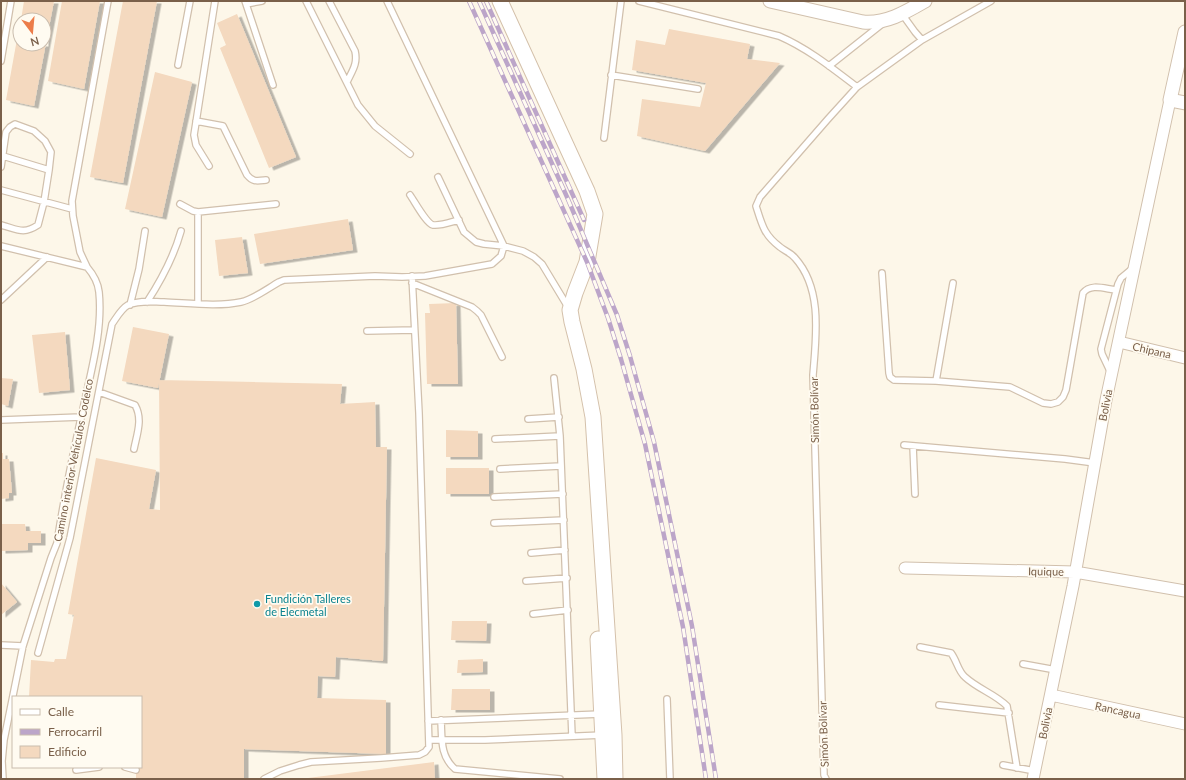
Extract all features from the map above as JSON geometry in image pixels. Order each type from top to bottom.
[{"type":"main road","points":[[500,1],[588,191],[595,214],[587,262],[575,292],[570,310],[590,397],[593,417],[601,533],[607,714],[615,779]]},
{"type":"main road","points":[[605,779],[609,735]]},
{"type":"street","points":[[770,1],[873,23],[885,21],[902,14],[919,2]]},
{"type":"street","name":"Bolivia","points":[[1034,775],[1073,586],[1112,374],[1185,32]]},
{"type":"street","points":[[1170,100],[1185,103]]},
{"type":"street","name":"Chipana","points":[[1119,342],[1185,358]]},
{"type":"street","name":"Iquique","points":[[905,568],[1075,572],[1185,591]]},
{"type":"street","name":"Rancagua","points":[[1051,695],[1185,724]]},
{"type":"lane","points":[[1,61],[11,1]]},
{"type":"lane","name":"Camino interior Vehículos Codelco","points":[[13,696],[23,646],[57,543],[98,337],[99,290],[93,275],[87,267],[80,252],[72,209],[72,201],[108,1]]},
{"type":"lane","points":[[178,65],[190,1]]},
{"type":"lane","points":[[209,166],[196,145],[194,135],[214,1]]},
{"type":"lane","points":[[262,1],[246,3],[273,85]]},
{"type":"lane","points":[[306,1],[358,104],[375,126],[410,154]]},
{"type":"lane","points":[[329,1],[355,51],[356,62],[347,82]]},
{"type":"lane","points":[[387,1],[504,246],[501,256],[492,264],[425,276],[412,280]]},
{"type":"lane","points":[[604,138],[621,1]]},
{"type":"lane","points":[[639,1],[779,36],[796,44],[857,87],[922,40],[991,1]]},
{"type":"lane","points":[[902,14],[922,40]]},
{"type":"lane","points":[[829,66],[885,21]]},
{"type":"lane","points":[[611,75],[698,89]]},
{"type":"lane","name":"Simón Bolívar","points":[[826,779],[824,775],[813,375],[816,321],[810,282],[794,256],[770,240],[764,229],[756,206],[760,197],[857,87]]},
{"type":"lane","points":[[196,121],[223,126],[246,175],[250,179],[256,181],[266,180]]},
{"type":"lane","points":[[1,167],[3,156],[3,139],[6,132],[15,124],[34,132],[44,141],[51,152],[44,202],[38,225],[30,230],[23,231],[1,225]]},
{"type":"lane","points":[[3,156],[49,170]]},
{"type":"lane","points":[[438,177],[464,232],[476,242],[504,246],[523,251],[534,257],[542,264],[570,310]]},
{"type":"lane","points":[[1,190],[72,209]]},
{"type":"lane","points":[[410,195],[427,220],[432,224],[438,225],[459,220]]},
{"type":"lane","points":[[180,204],[198,212],[276,204]]},
{"type":"lane","points":[[198,212],[198,304]]},
{"type":"lane","points":[[130,304],[139,269],[145,231]]},
{"type":"lane","points":[[148,302],[168,265],[178,241],[180,231]]},
{"type":"lane","points":[[1,246],[87,267]]},
{"type":"lane","points":[[1,300],[47,257]]},
{"type":"lane","points":[[1112,374],[1101,349],[1118,284],[1121,278],[1135,267]]},
{"type":"lane","points":[[882,273],[890,377],[894,380],[936,381],[1010,387],[1043,402],[1051,404],[1058,402],[1063,397],[1066,390],[1083,293],[1086,289],[1092,287],[1116,290]]},
{"type":"lane","points":[[38,653],[69,545],[112,324],[119,313],[130,304],[148,302],[225,304],[241,302],[284,280],[374,276],[412,280],[478,311],[502,357]]},
{"type":"lane","points":[[264,779],[280,771],[311,762],[419,754],[425,752],[429,747],[419,413],[412,280]]},
{"type":"lane","points":[[936,381],[953,283]]},
{"type":"lane","points":[[367,331],[414,330]]},
{"type":"lane","points":[[554,378],[560,436],[563,494],[572,736]]},
{"type":"lane","points":[[98,392],[135,405],[139,412],[139,421],[134,449]]},
{"type":"lane","points":[[1,420],[81,417]]},
{"type":"lane","points":[[528,419],[558,417]]},
{"type":"lane","points":[[495,439],[560,436]]},
{"type":"lane","points":[[904,445],[1095,462]]},
{"type":"lane","points":[[913,446],[916,494]]},
{"type":"lane","points":[[500,469],[561,466]]},
{"type":"lane","points":[[494,497],[563,494]]},
{"type":"lane","points":[[494,523],[564,520]]},
{"type":"lane","points":[[531,553],[565,550]]},
{"type":"lane","points":[[526,581],[566,578]]},
{"type":"lane","points":[[533,614],[568,610]]},
{"type":"lane","points":[[1,645],[23,646]]},
{"type":"lane","points":[[920,647],[951,653],[961,673],[966,678],[1002,701],[1007,706],[1017,768]]},
{"type":"lane","points":[[1023,664],[1056,670]]},
{"type":"lane","points":[[667,699],[670,779]]},
{"type":"lane","name":"Camino interior Vehículos Codelco","points":[[3,779],[2,761],[4,740],[12,700]]},
{"type":"lane","points":[[939,705],[1009,713]]},
{"type":"lane","points":[[428,721],[607,714]]},
{"type":"lane","points":[[441,720],[444,753],[450,764],[455,769],[560,779]]},
{"type":"lane","points":[[429,740],[485,740],[609,735]]},
{"type":"lane","points":[[1003,765],[1017,768],[1034,775]]},
{"type":"lane","points":[[76,770],[91,768]]},
{"type":"lane","points":[[129,768],[136,770]]},
{"type":"building","points":[[24,1],[54,1],[52,12],[22,12]]},
{"type":"building","points":[[62,1],[100,1],[84,89],[48,81]]},
{"type":"building","points":[[123,1],[157,1],[123,183],[90,177]]},
{"type":"building","points":[[237,14],[296,157],[269,168],[220,48],[226,45],[217,23]]},
{"type":"building","points":[[669,29],[750,44],[747,59],[780,63],[705,151],[637,136],[642,99],[700,107],[706,83],[632,70],[636,40],[665,45]]},
{"type":"building","points":[[15,52],[44,52],[34,106],[6,100]]},
{"type":"building","points":[[155,72],[192,82],[162,217],[125,209]]},
{"type":"building","points":[[348,219],[353,250],[260,264],[254,234]]},
{"type":"building","points":[[242,237],[248,273],[219,276],[215,240]]},
{"type":"building","points":[[456,303],[458,384],[427,384],[425,313],[430,313],[429,304]]},
{"type":"building","points":[[133,327],[169,334],[158,388],[122,381]]},
{"type":"building","points":[[65,332],[70,390],[39,393],[32,335]]},
{"type":"building","points":[[1,378],[13,379],[8,406],[1,404]]},
{"type":"building","name":"Fundición Talleres de Elecmetal","points":[[159,380],[342,384],[340,404],[375,402],[376,447],[387,447],[383,661],[336,657],[335,677],[318,676],[317,698],[386,700],[386,754],[244,749],[244,779],[136,779],[136,768],[142,768],[142,696],[29,696],[31,660],[54,662],[55,659],[66,659],[74,615],[68,614],[96,458],[156,470],[149,509],[160,510]]},
{"type":"building","points":[[446,430],[478,431],[478,457],[446,457]]},
{"type":"building","points":[[1,453],[3,453],[3,459],[9,459],[12,493],[9,493],[9,498],[1,499]]},
{"type":"building","points":[[446,468],[489,468],[489,494],[446,494]]},
{"type":"building","points":[[1,524],[25,524],[26,531],[41,531],[41,543],[28,543],[28,550],[1,551]]},
{"type":"building","points":[[1,583],[17,602],[1,615]]},
{"type":"building","points":[[452,621],[487,621],[486,641],[451,640]]},
{"type":"building","points":[[483,659],[483,672],[457,673],[458,660]]},
{"type":"building","points":[[452,689],[490,689],[490,710],[451,710]]},
{"type":"building","points":[[434,762],[435,779],[308,779],[308,778]]},
{"type":"railway","points":[[469,1],[587,262],[608,318],[621,359],[645,444],[683,627],[706,779]]},
{"type":"railway","points":[[479,1],[567,197],[617,315],[630,356],[654,442],[692,626],[716,779]]},
{"type":"railway","points":[[486,1],[584,220]]},
{"type":"place","name":"Fundición Talleres de Elecmetal","points":[[257,604]]}]
